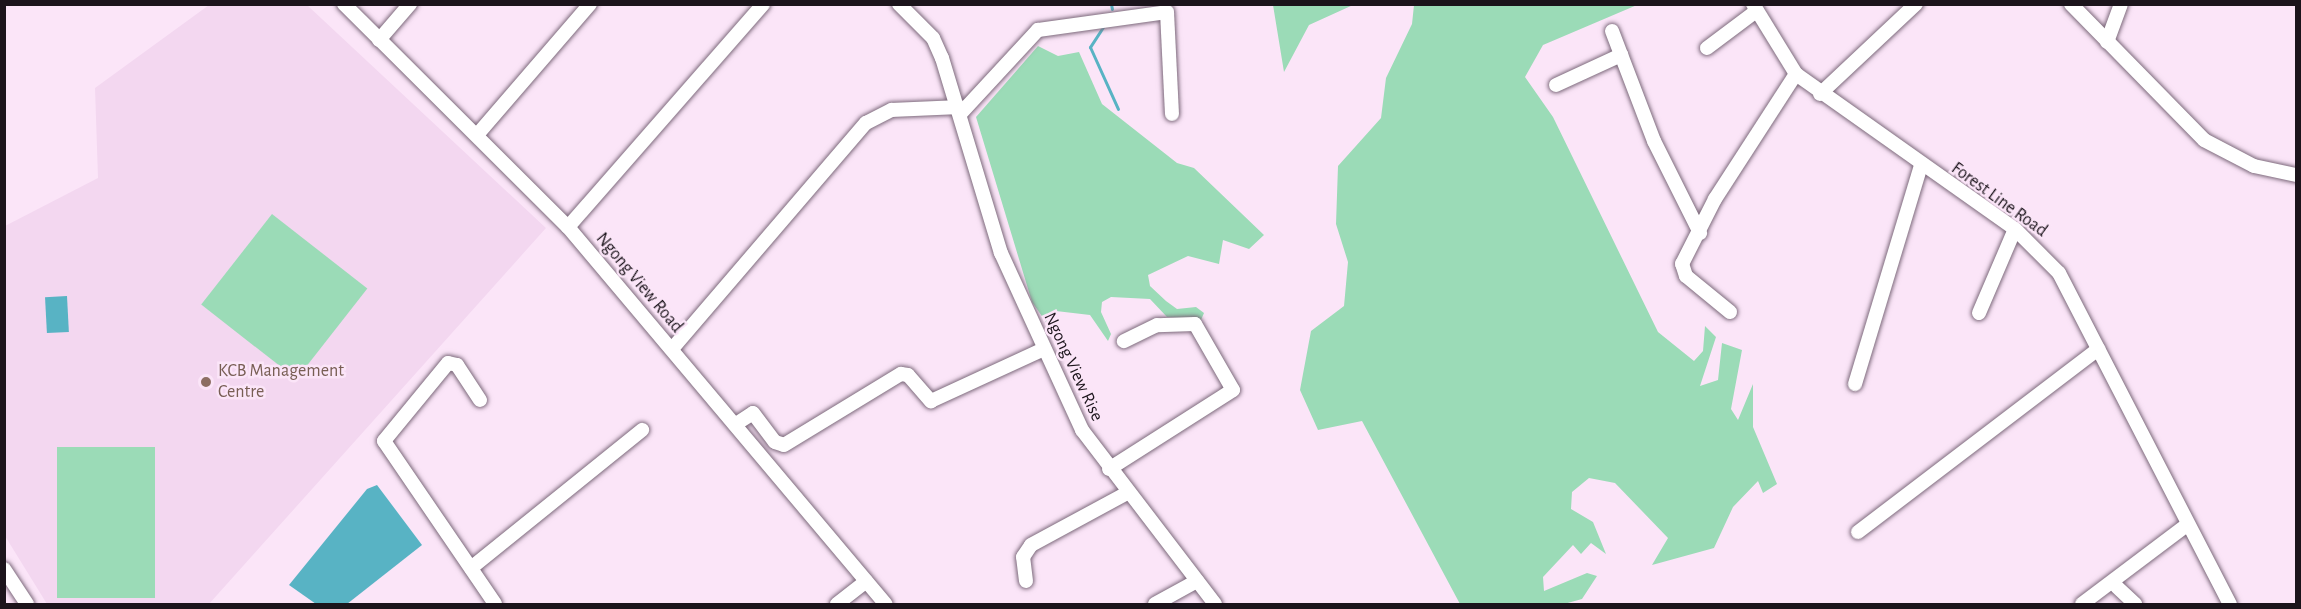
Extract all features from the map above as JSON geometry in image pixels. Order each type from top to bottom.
[{"type":"street","name":"Ngong View Road","points":[[344,4],[568,227],[886,604]]},
{"type":"street","points":[[379,40],[410,4]]},
{"type":"street","points":[[477,135],[590,4]]},
{"type":"street","points":[[568,227],[763,4]]},
{"type":"street","name":"Ngong View Rise","points":[[899,4],[933,38],[960,109],[1001,253],[1082,430],[1127,493],[1215,604]]},
{"type":"street","points":[[1820,94],[1916,4]]},
{"type":"street","points":[[2071,4],[2204,141],[2254,166],[2296,175]]},
{"type":"street","points":[[2107,42],[2121,4]]},
{"type":"street","points":[[672,349],[866,123],[892,110],[960,109],[1042,28],[1166,8],[1172,114]]},
{"type":"street","points":[[1707,48],[1754,8]]},
{"type":"street","name":"Forest Line Road","points":[[1754,8],[1796,74],[1820,94],[1921,166],[2015,229],[2059,273],[2226,599]]},
{"type":"street","points":[[1612,31],[1654,141],[1700,233]]},
{"type":"street","points":[[1556,86],[1621,55]]},
{"type":"street","points":[[1730,312],[1683,270],[1715,199],[1796,74]]},
{"type":"street","points":[[1855,384],[1921,166]]},
{"type":"street","points":[[1979,313],[2015,229]]},
{"type":"street","points":[[1110,469],[1233,390],[1195,324],[1157,325],[1124,341]]},
{"type":"street","points":[[736,424],[753,413],[775,441],[784,444],[901,374],[908,375],[931,401],[1044,349]]},
{"type":"street","points":[[1858,532],[2098,349]]},
{"type":"street","points":[[480,400],[457,365],[448,363],[384,441],[495,604]]},
{"type":"street","points":[[471,568],[642,430]]},
{"type":"street","points":[[1026,581],[1026,549],[1127,493]]},
{"type":"street","points":[[2082,604],[2187,525]]},
{"type":"street","points":[[4,569],[27,604]]},
{"type":"street","points":[[837,604],[866,581]]},
{"type":"street","points":[[1155,604],[1197,581]]},
{"type":"street","points":[[2117,586],[2135,604]]},
{"type":"street","points":[[2213,604],[2226,599]]},
{"type":"shaded area","name":"KCB Management Centre","points":[[209,5],[307,5],[546,228],[209,604],[47,604],[5,536],[5,226],[98,178],[95,88]]},
{"type":"green space","points":[[1273,4],[1353,5],[1309,25],[1284,72]]},
{"type":"green space","points":[[1414,5],[1637,5],[1543,45],[1525,77],[1553,117],[1658,332],[1694,361],[1703,351],[1705,326],[1716,337],[1700,386],[1718,380],[1722,343],[1742,350],[1731,409],[1738,420],[1753,384],[1753,427],[1777,484],[1763,493],[1758,481],[1733,507],[1714,548],[1652,565],[1668,538],[1615,483],[1589,478],[1572,492],[1571,509],[1593,522],[1606,554],[1591,543],[1581,554],[1573,545],[1543,577],[1544,591],[1587,573],[1597,576],[1582,599],[1564,604],[1460,604],[1362,421],[1318,430],[1300,390],[1311,331],[1344,306],[1348,262],[1336,224],[1338,166],[1381,118],[1386,78],[1412,24]]},
{"type":"green space","points":[[1038,46],[1058,56],[1079,52],[1102,104],[1177,163],[1194,168],[1264,235],[1249,249],[1223,240],[1219,264],[1188,256],[1148,275],[1150,286],[1166,301],[1177,309],[1196,307],[1204,313],[1201,320],[1167,317],[1150,299],[1111,297],[1102,302],[1101,312],[1111,334],[1108,341],[1090,315],[1056,311],[1046,322],[1032,302],[976,117]]},
{"type":"green space","points":[[272,214],[367,288],[297,379],[201,305]]},
{"type":"green space","points":[[57,447],[155,447],[155,598],[57,598]]},
{"type":"water","points":[[67,296],[69,332],[47,333],[45,297]]},
{"type":"water","points":[[377,485],[422,545],[347,604],[316,604],[289,585],[367,489]]},
{"type":"waterway","points":[[1111,4],[1112,9]]},
{"type":"waterway","points":[[1103,27],[1090,47],[1118,109]]},
{"type":"place","name":"KCB Management Centre","points":[[206,382]]}]
